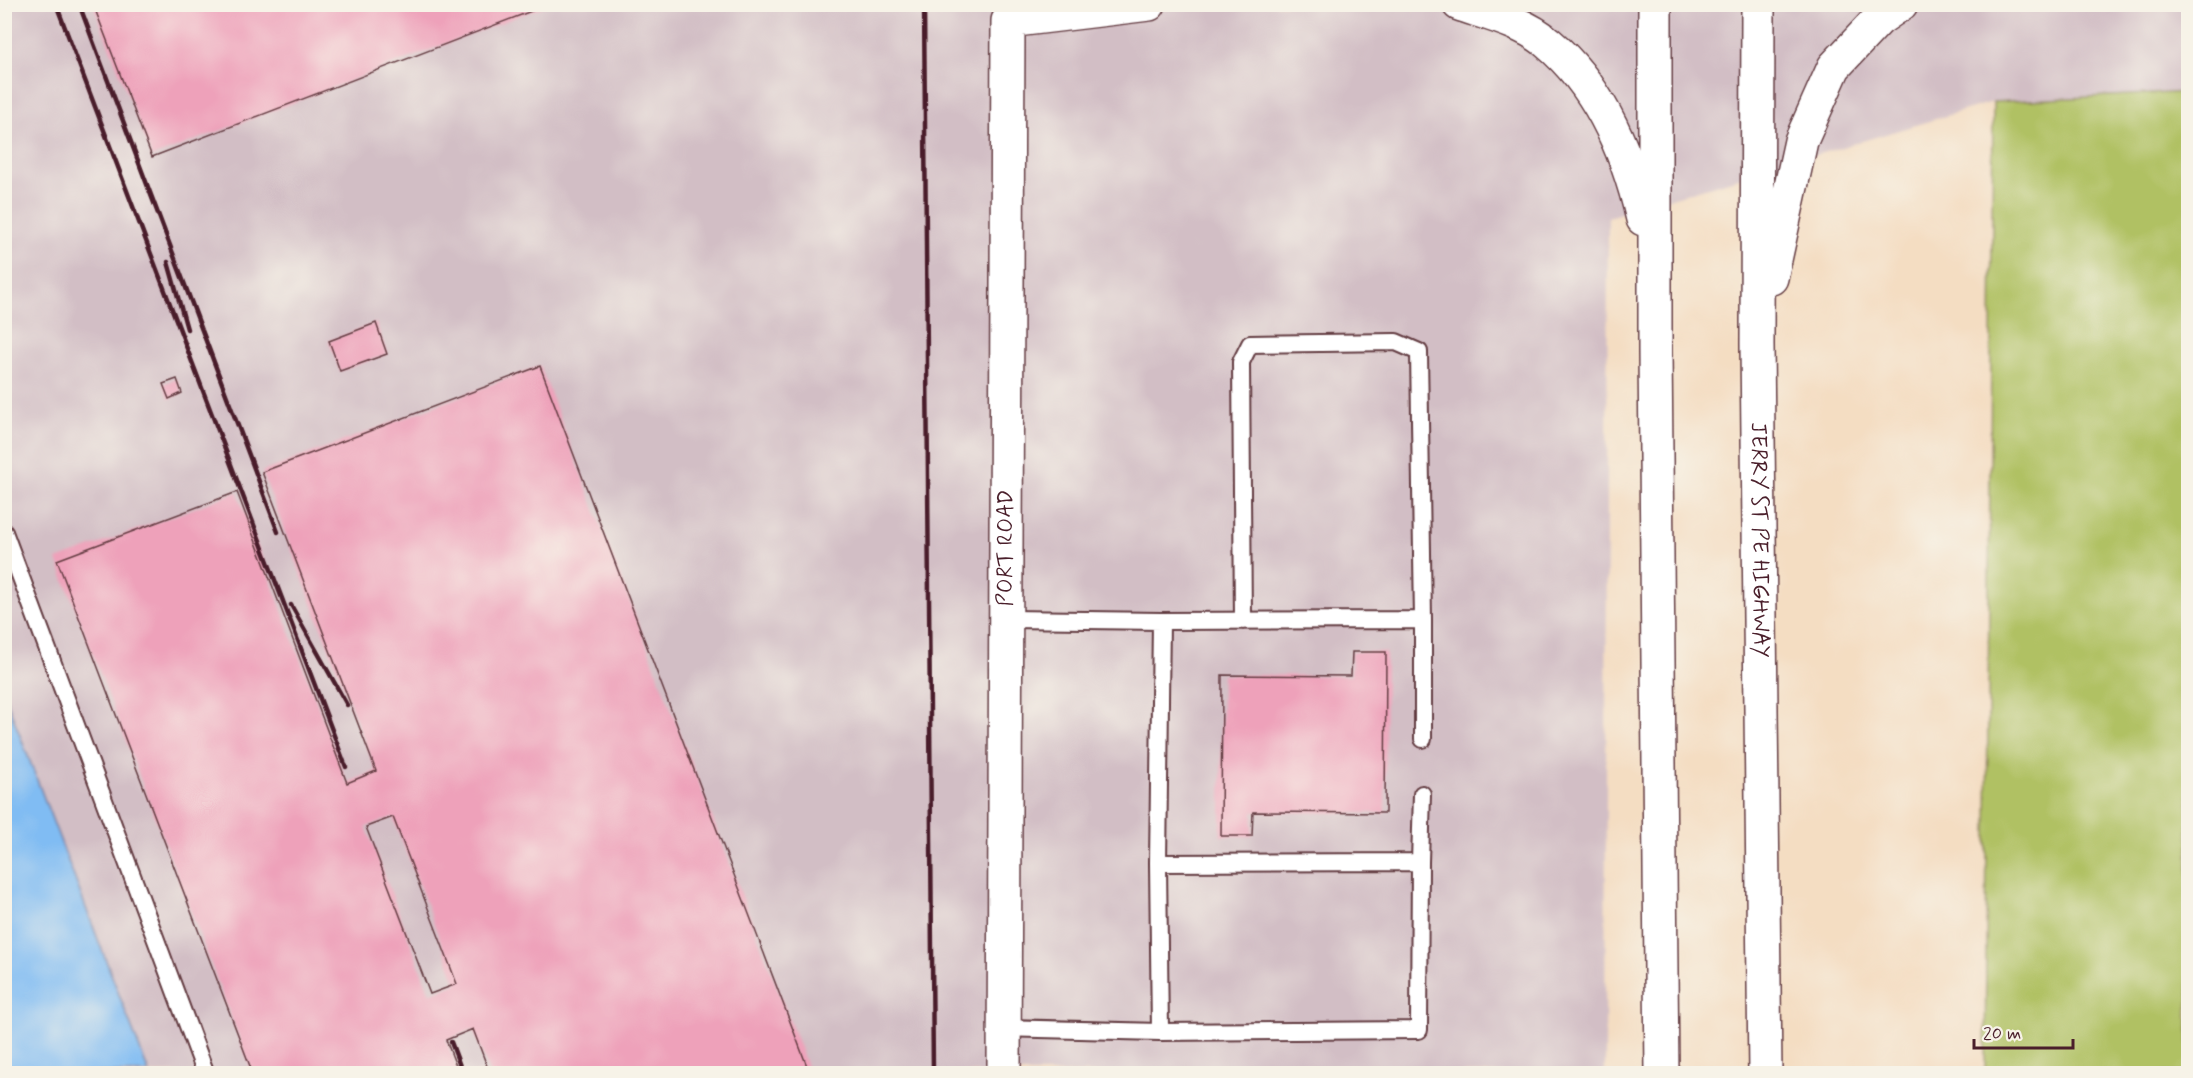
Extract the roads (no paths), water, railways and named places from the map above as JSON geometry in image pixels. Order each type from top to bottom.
[{"type":"main road","points":[[1007,10],[1149,4]]},
{"type":"main road","points":[[1459,4],[1505,19],[1547,42],[1574,70],[1605,112],[1630,174],[1643,218],[1655,351]]},
{"type":"main road","points":[[1655,4],[1655,351],[1662,1074]]},
{"type":"main road","name":"JERRY ST PE HIGHWAY","points":[[1758,4],[1757,345],[1765,1074]]},
{"type":"main road","points":[[1757,345],[1801,141],[1834,67],[1879,19],[1901,4]]},
{"type":"main road","name":"PORT ROAD","points":[[1004,1074],[1007,10]]},
{"type":"lane","points":[[1243,621],[1240,362],[1250,344],[1396,342],[1419,352],[1423,739]]},
{"type":"lane","points":[[4,532],[206,1074]]},
{"type":"lane","points":[[1006,619],[1423,620]]},
{"type":"lane","points":[[1160,1032],[1158,863],[1161,621]]},
{"type":"lane","points":[[1004,1028],[1160,1032],[1419,1030],[1422,794]]},
{"type":"lane","points":[[1158,863],[1420,862]]},
{"type":"water","points":[[5,696],[149,1073],[5,1073]]},
{"type":"railway","points":[[56,4],[346,767]]},
{"type":"railway","points":[[79,4],[278,532]]},
{"type":"railway","points":[[924,4],[933,1074]]},
{"type":"railway","points":[[168,262],[187,329]]},
{"type":"railway","points":[[291,605],[347,705]]},
{"type":"railway","points":[[451,1042],[463,1074]]}]
